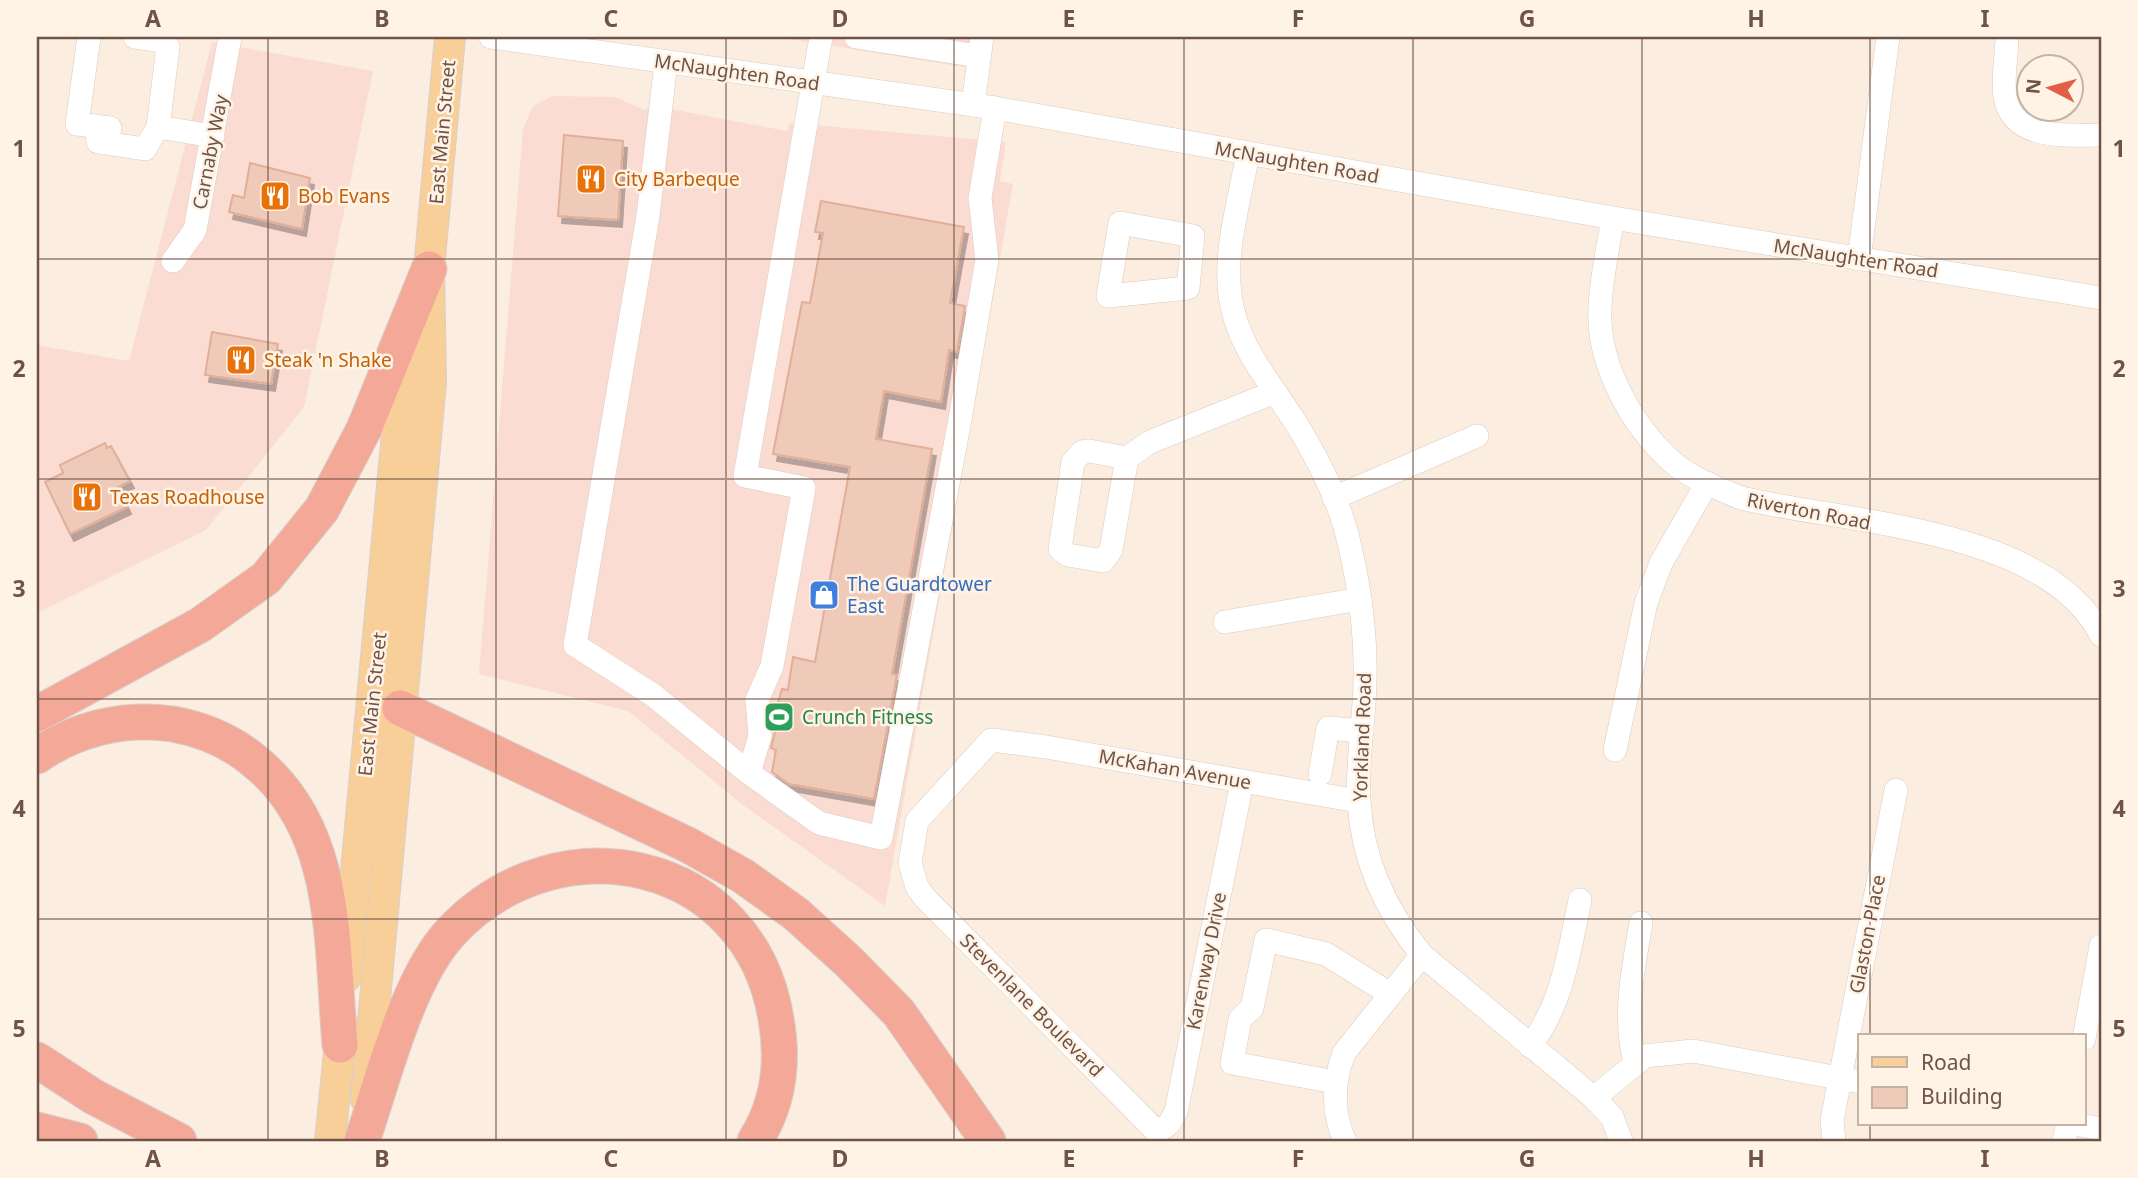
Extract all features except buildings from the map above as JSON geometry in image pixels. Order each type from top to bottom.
[{"type":"highway","points":[[37,714],[200,625],[266,578],[322,509],[364,429],[429,269]]},
{"type":"highway","points":[[400,708],[688,845],[743,876],[796,914],[849,962],[899,1013],[988,1141]]},
{"type":"highway","points":[[37,756],[69,737],[94,728],[128,723],[166,723],[213,734],[250,757],[280,783],[307,825],[324,876],[340,1045]]},
{"type":"highway","points":[[362,1141],[410,1003],[427,966],[450,933],[482,904],[526,878],[548,871],[597,865],[646,871],[689,888],[726,917],[755,954],[771,992],[781,1059],[776,1094],[755,1141]]},
{"type":"highway","points":[[37,1060],[94,1097],[179,1141]]},
{"type":"highway","points":[[37,1130],[80,1141]]},
{"type":"main road","name":"East Main Street","points":[[362,1141],[431,382],[429,269],[450,37]]},
{"type":"main road","name":"East Main Street","points":[[330,1141],[402,380],[429,269]]},
{"type":"street","points":[[89,37],[77,124],[103,127],[98,142],[145,149],[158,127],[168,47],[163,41],[135,37]]},
{"type":"street","name":"Carnaby Way","points":[[173,261],[195,230],[230,37]]},
{"type":"street","name":"McNaughten Road","points":[[491,37],[619,47],[666,63],[984,106],[1614,218],[2101,298]]},
{"type":"street","points":[[748,773],[760,736],[757,700],[772,666],[804,488],[745,476],[821,37]]},
{"type":"street","points":[[666,63],[648,216],[575,645],[653,695],[748,773],[819,823],[881,838],[959,425],[987,260],[980,198],[984,106],[980,46],[856,37]]},
{"type":"street","points":[[1859,259],[1888,37]]},
{"type":"street","points":[[2007,37],[2005,96],[2011,114],[2024,127],[2042,133],[2101,135]]},
{"type":"street","points":[[158,127],[213,136]]},
{"type":"street","name":"Yorkland Road","points":[[1248,153],[1230,263],[1230,296],[1242,341],[1302,434],[1334,498],[1350,544],[1360,599],[1365,681],[1359,801],[1366,851],[1385,900],[1401,928],[1422,955],[1594,1098],[1612,1117],[1621,1141]]},
{"type":"street","name":"Riverton Road","points":[[1614,218],[1600,311],[1604,347],[1619,391],[1640,426],[1672,462],[1707,483],[1741,498],[1974,544],[2025,564],[2055,583],[2084,609],[2100,630]]},
{"type":"street","points":[[1193,262],[1230,263]]},
{"type":"street","points":[[1128,458],[1089,452],[1076,456],[1059,541],[1063,553],[1096,561],[1108,557],[1128,458],[1150,442],[1275,392]]},
{"type":"street","points":[[1334,498],[1476,436]]},
{"type":"street","points":[[1615,750],[1646,603],[1661,563],[1707,483]]},
{"type":"street","points":[[1225,622],[1360,599]]},
{"type":"street","points":[[1320,774],[1328,728],[1362,731]]},
{"type":"street","name":"McKahan Avenue","points":[[912,875],[910,853],[917,821],[991,740],[1359,801]]},
{"type":"street","name":"Karenway Drive","points":[[1157,1132],[1169,1124],[1176,1112],[1242,782]]},
{"type":"street","name":"Glaston Place","points":[[1834,1141],[1832,1120],[1850,1080],[1896,790]]},
{"type":"street","name":"Stevenlane Boulevard","points":[[912,875],[926,898],[1157,1132]]},
{"type":"street","points":[[1530,1046],[1547,1024],[1559,996],[1580,900]]},
{"type":"street","points":[[1635,1062],[1629,1038],[1629,995],[1641,923]]},
{"type":"street","points":[[1335,1082],[1232,1063],[1240,1019],[1252,1008],[1266,940],[1326,954],[1390,994]]},
{"type":"street","points":[[2085,1034],[2101,946]]},
{"type":"street","points":[[1345,1141],[1336,1112],[1335,1082],[1348,1046],[1422,955]]},
{"type":"street","points":[[1594,1098],[1635,1062],[1656,1054],[1693,1051],[1850,1080]]},
{"type":"shaded area","points":[[776,37],[994,37],[989,71]]},
{"type":"shaded area","points":[[212,42],[373,71],[304,407],[206,530],[37,613],[37,345],[129,361]]},
{"type":"shaded area","points":[[552,96],[615,97],[645,110],[650,105],[787,131],[790,123],[1006,142],[1000,181],[1013,184],[885,906],[743,805],[628,711],[479,674],[523,129],[533,106]]},
{"type":"place","name":"City Barbeque","points":[[591,179]]},
{"type":"place","name":"Bob Evans","points":[[275,196]]},
{"type":"place","name":"Steak 'n Shake","points":[[241,360]]},
{"type":"place","name":"Texas Roadhouse","points":[[87,497]]},
{"type":"place","name":"The Guardtower East","points":[[824,595]]},
{"type":"place","name":"Crunch Fitness","points":[[779,717]]}]
